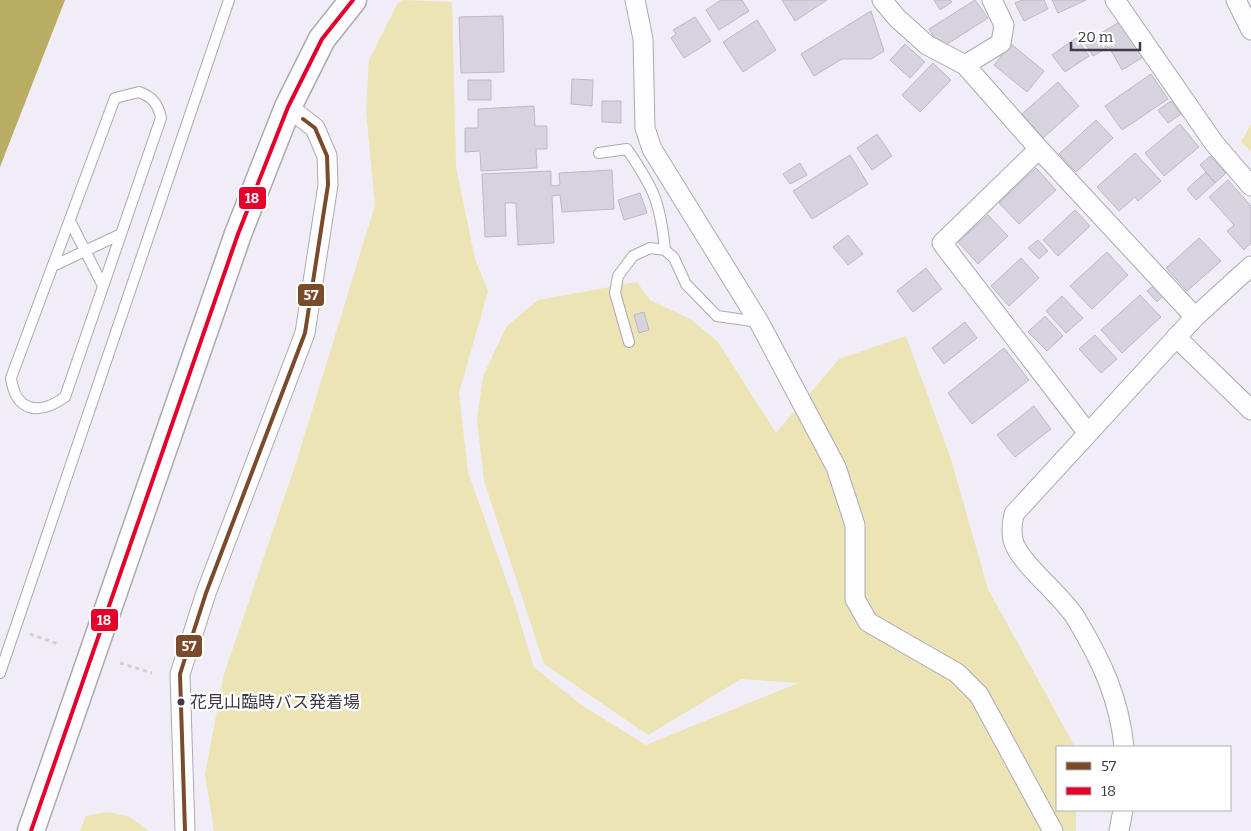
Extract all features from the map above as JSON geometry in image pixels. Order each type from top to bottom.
[{"type":"main road","points":[[31,831],[238,234],[288,108],[322,39],[353,0]]},
{"type":"street","points":[[635,0],[643,39],[645,128],[652,149],[759,322],[836,467],[855,526],[855,599],[868,622],[957,672],[979,695],[1052,831]]},
{"type":"street","points":[[882,0],[896,18],[927,45],[966,65],[1039,149],[1195,317]]},
{"type":"street","points":[[966,65],[1001,43],[1004,25],[992,0]]},
{"type":"street","points":[[1115,0],[1214,142],[1251,186]]},
{"type":"street","points":[[1236,0],[1251,30]]},
{"type":"street","points":[[185,831],[180,674],[206,592],[305,333],[326,195],[327,156],[315,128],[288,108]]},
{"type":"street","points":[[1039,149],[942,243],[1087,432]]},
{"type":"street","points":[[1124,746],[1120,712],[1102,663],[1076,618],[1016,547],[1011,529],[1014,514],[1087,432],[1195,317],[1251,266]]},
{"type":"street","points":[[1176,337],[1251,410]]},
{"type":"street","points":[[1119,831],[1123,811]]},
{"type":"lane","points":[[0,673],[229,0]]},
{"type":"lane","points":[[139,92],[153,99],[158,106],[161,118],[121,234],[65,397],[43,408],[27,406],[18,401],[13,391],[11,378],[115,98],[139,92]]},
{"type":"lane","points":[[599,153],[627,149],[646,177],[662,214],[665,250]]},
{"type":"lane","points":[[70,221],[103,286]]},
{"type":"lane","points":[[53,266],[121,234]]},
{"type":"lane","points":[[629,342],[615,293],[618,276],[633,256],[650,248],[665,250],[674,258],[686,284],[716,316],[759,322]]},
{"type":"path","points":[[15,629],[58,644]]},
{"type":"path","points":[[120,663],[152,673]]},
{"type":"shaded area","points":[[0,0],[65,0],[0,167]]},
{"type":"shaded area","points":[[405,0],[452,2],[456,167],[475,259],[488,291],[459,393],[468,472],[514,602],[534,667],[580,704],[646,745],[798,683],[741,679],[648,735],[544,664],[484,481],[477,420],[483,376],[506,327],[538,300],[637,282],[650,300],[692,320],[718,342],[776,433],[839,359],[906,336],[951,459],[988,589],[1074,746],[1056,746],[1056,811],[1076,811],[1076,831],[214,831],[205,774],[224,674],[296,463],[375,205],[366,111],[369,60],[397,4]]},
{"type":"shaded area","points":[[1251,124],[1251,151],[1241,142]]},
{"type":"shaded area","points":[[107,812],[128,816],[149,831],[80,831],[86,816]]},
{"type":"building","points":[[721,0],[742,0],[749,11],[719,30],[706,10]]},
{"type":"building","points":[[782,0],[827,0],[795,21]]},
{"type":"building","points":[[934,0],[950,0],[952,2],[940,10]]},
{"type":"building","points":[[975,0],[988,18],[941,48],[929,29]]},
{"type":"building","points":[[1022,0],[1044,0],[1048,9],[1024,21],[1015,3]]},
{"type":"building","points":[[1052,0],[1086,0],[1058,13]]},
{"type":"building","points":[[871,11],[884,51],[871,59],[842,59],[814,76],[801,54]]},
{"type":"building","points":[[503,16],[504,72],[461,73],[459,17]]},
{"type":"building","points":[[695,17],[711,41],[684,58],[671,38],[676,34],[673,30]]},
{"type":"building","points":[[757,20],[776,50],[743,72],[723,42]]},
{"type":"building","points":[[1121,21],[1143,57],[1122,70],[1109,47],[1093,56],[1085,43]]},
{"type":"building","points":[[1076,38],[1089,56],[1065,72],[1052,55]]},
{"type":"building","points":[[905,44],[925,62],[910,78],[890,60]]},
{"type":"building","points":[[1011,44],[1044,71],[1027,92],[994,65]]},
{"type":"building","points":[[933,63],[951,80],[920,112],[902,95]]},
{"type":"building","points":[[1151,74],[1168,99],[1122,130],[1105,106]]},
{"type":"building","points":[[572,79],[593,80],[592,106],[571,104]]},
{"type":"building","points":[[468,80],[491,80],[491,100],[468,100]]},
{"type":"building","points":[[1058,82],[1079,106],[1043,138],[1022,114]]},
{"type":"building","points":[[602,101],[621,101],[621,123],[602,122]]},
{"type":"building","points":[[1171,101],[1181,114],[1168,123],[1158,110]]},
{"type":"building","points":[[534,106],[535,126],[547,126],[547,149],[536,149],[537,168],[481,171],[480,151],[465,152],[465,128],[478,128],[478,109]]},
{"type":"building","points":[[1096,120],[1113,138],[1076,172],[1059,154]]},
{"type":"building","points":[[1180,124],[1199,147],[1164,176],[1145,153]]},
{"type":"building","points":[[877,134],[892,156],[872,170],[857,148]]},
{"type":"building","points":[[1135,153],[1161,181],[1138,201],[1135,197],[1119,211],[1097,187]]},
{"type":"building","points":[[850,155],[868,184],[812,219],[793,191]]},
{"type":"building","points":[[1210,156],[1226,173],[1215,183],[1200,165]]},
{"type":"building","points":[[800,163],[807,175],[790,184],[783,174]]},
{"type":"building","points":[[1036,168],[1056,190],[1019,224],[999,203]]},
{"type":"building","points":[[612,170],[614,209],[562,212],[560,195],[552,196],[554,243],[518,245],[516,203],[505,203],[506,236],[485,237],[482,174],[551,171],[551,186],[560,185],[559,173]]},
{"type":"building","points":[[1206,172],[1215,183],[1196,200],[1187,189]]},
{"type":"building","points":[[1228,180],[1251,206],[1251,243],[1244,250],[1227,231],[1234,225],[1209,197]]},
{"type":"building","points":[[640,193],[647,213],[624,220],[618,200]]},
{"type":"building","points":[[1075,210],[1090,226],[1058,256],[1043,240]]},
{"type":"building","points":[[988,215],[1008,236],[978,264],[958,242]]},
{"type":"building","points":[[848,235],[863,254],[848,265],[833,247]]},
{"type":"building","points":[[1199,238],[1221,261],[1187,291],[1166,268]]},
{"type":"building","points":[[1038,240],[1048,251],[1039,259],[1028,248]]},
{"type":"building","points":[[1107,252],[1128,275],[1092,309],[1070,286]]},
{"type":"building","points":[[1021,258],[1039,278],[1009,306],[991,286]]},
{"type":"building","points":[[926,268],[942,289],[913,312],[897,291]]},
{"type":"building","points":[[1153,286],[1163,296],[1157,302],[1147,291]]},
{"type":"building","points":[[1140,295],[1161,317],[1122,353],[1101,330]]},
{"type":"building","points":[[1062,296],[1083,318],[1066,333],[1046,311]]},
{"type":"building","points":[[644,312],[649,330],[639,333],[634,315]]},
{"type":"building","points":[[1045,316],[1063,336],[1047,351],[1028,332]]},
{"type":"building","points":[[965,322],[977,338],[944,364],[932,348]]},
{"type":"building","points":[[1095,335],[1117,359],[1101,373],[1079,349]]},
{"type":"building","points":[[1004,348],[1029,380],[972,424],[948,393]]},
{"type":"building","points":[[1034,406],[1051,429],[1015,457],[997,435]]},
{"type":"transit line","name":"18","points":[[31,831],[238,234],[288,107],[322,39],[353,0]]},
{"type":"transit line","name":"57","points":[[185,831],[180,674],[206,593],[305,333],[328,185],[327,156],[315,128],[303,119]]},
{"type":"place","name":"花見山臨時バス発着場","points":[[181,702]]}]
